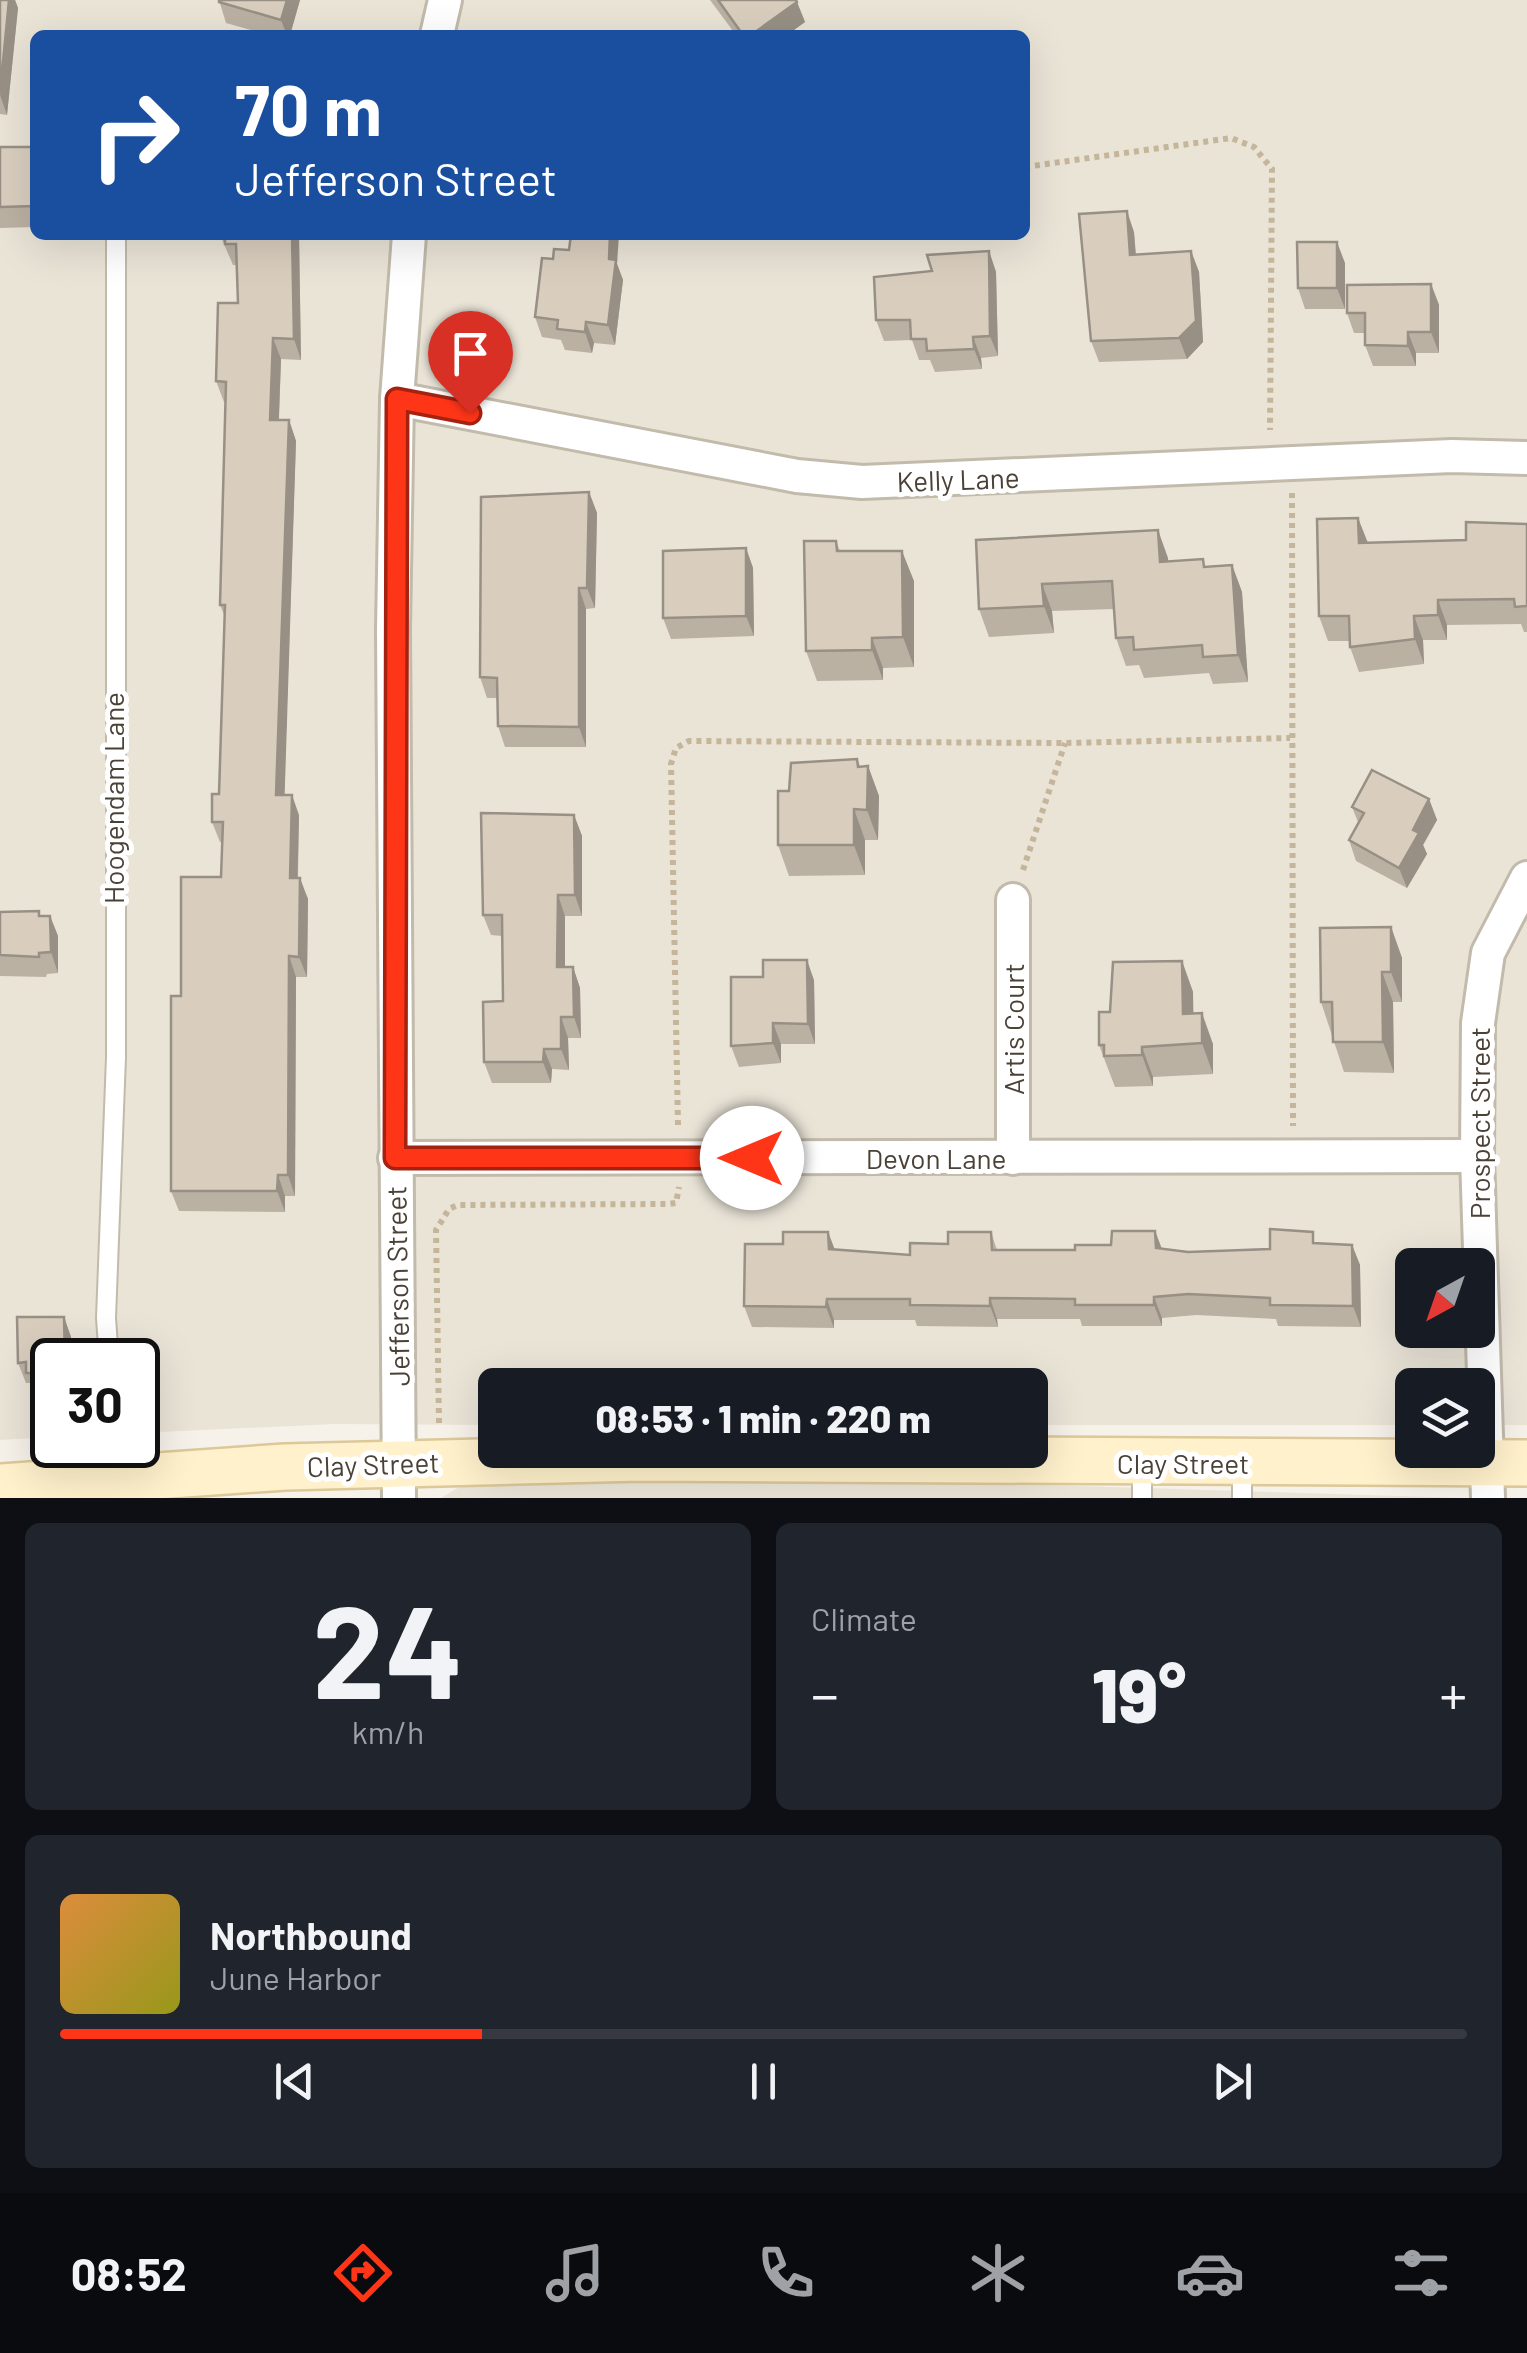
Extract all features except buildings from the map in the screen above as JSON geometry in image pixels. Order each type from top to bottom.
[{"type":"street","points":[[438,30],[445,0]]},
{"type":"street","name":"Jefferson Street","points":[[399,1480],[395,1158],[397,399],[409,240]]},
{"type":"street","name":"Kelly Lane","points":[[397,399],[797,476],[862,482],[1527,458]]},
{"type":"street","name":"Prospect Street","points":[[1501,1475],[1477,1156],[1480,984],[1500,924],[1527,878]]},
{"type":"street","name":"Artis Court","points":[[1013,900],[1013,1158]]},
{"type":"street","name":"Devon Lane","points":[[395,1158],[1477,1156]]},
{"type":"street","name":"Clay Street","points":[[160,1464],[399,1480],[640,1458],[1142,1481],[1501,1475]]},
{"type":"street","name":"Clay Street","points":[[0,1487],[84,1468]]},
{"type":"lane","name":"Hoogendam Lane","points":[[110,1338],[116,1057],[116,240]]},
{"type":"path","points":[[1030,166],[1231,138],[1254,147],[1272,169],[1270,430],[1292,488],[1293,1157]]},
{"type":"path","points":[[440,1431],[436,1230],[449,1209],[458,1205],[676,1203],[672,764],[676,748],[689,741],[1065,743],[1290,738]]},
{"type":"path","points":[[1013,900],[1065,743]]},
{"type":"shaded area","points":[[0,0],[1527,0],[1527,1425],[1495,1425],[1495,1368],[1395,1368],[1395,1425],[1048,1425],[1048,1368],[478,1368],[478,1425],[334,1424],[160,1432],[160,1338],[30,1338],[30,1438],[0,1440]]},
{"type":"shaded area","points":[[828,1478],[1463,1498],[441,1498],[461,1486]]},
{"type":"route","points":[[470,413],[397,399],[393,630],[395,1158],[752,1158]]}]
